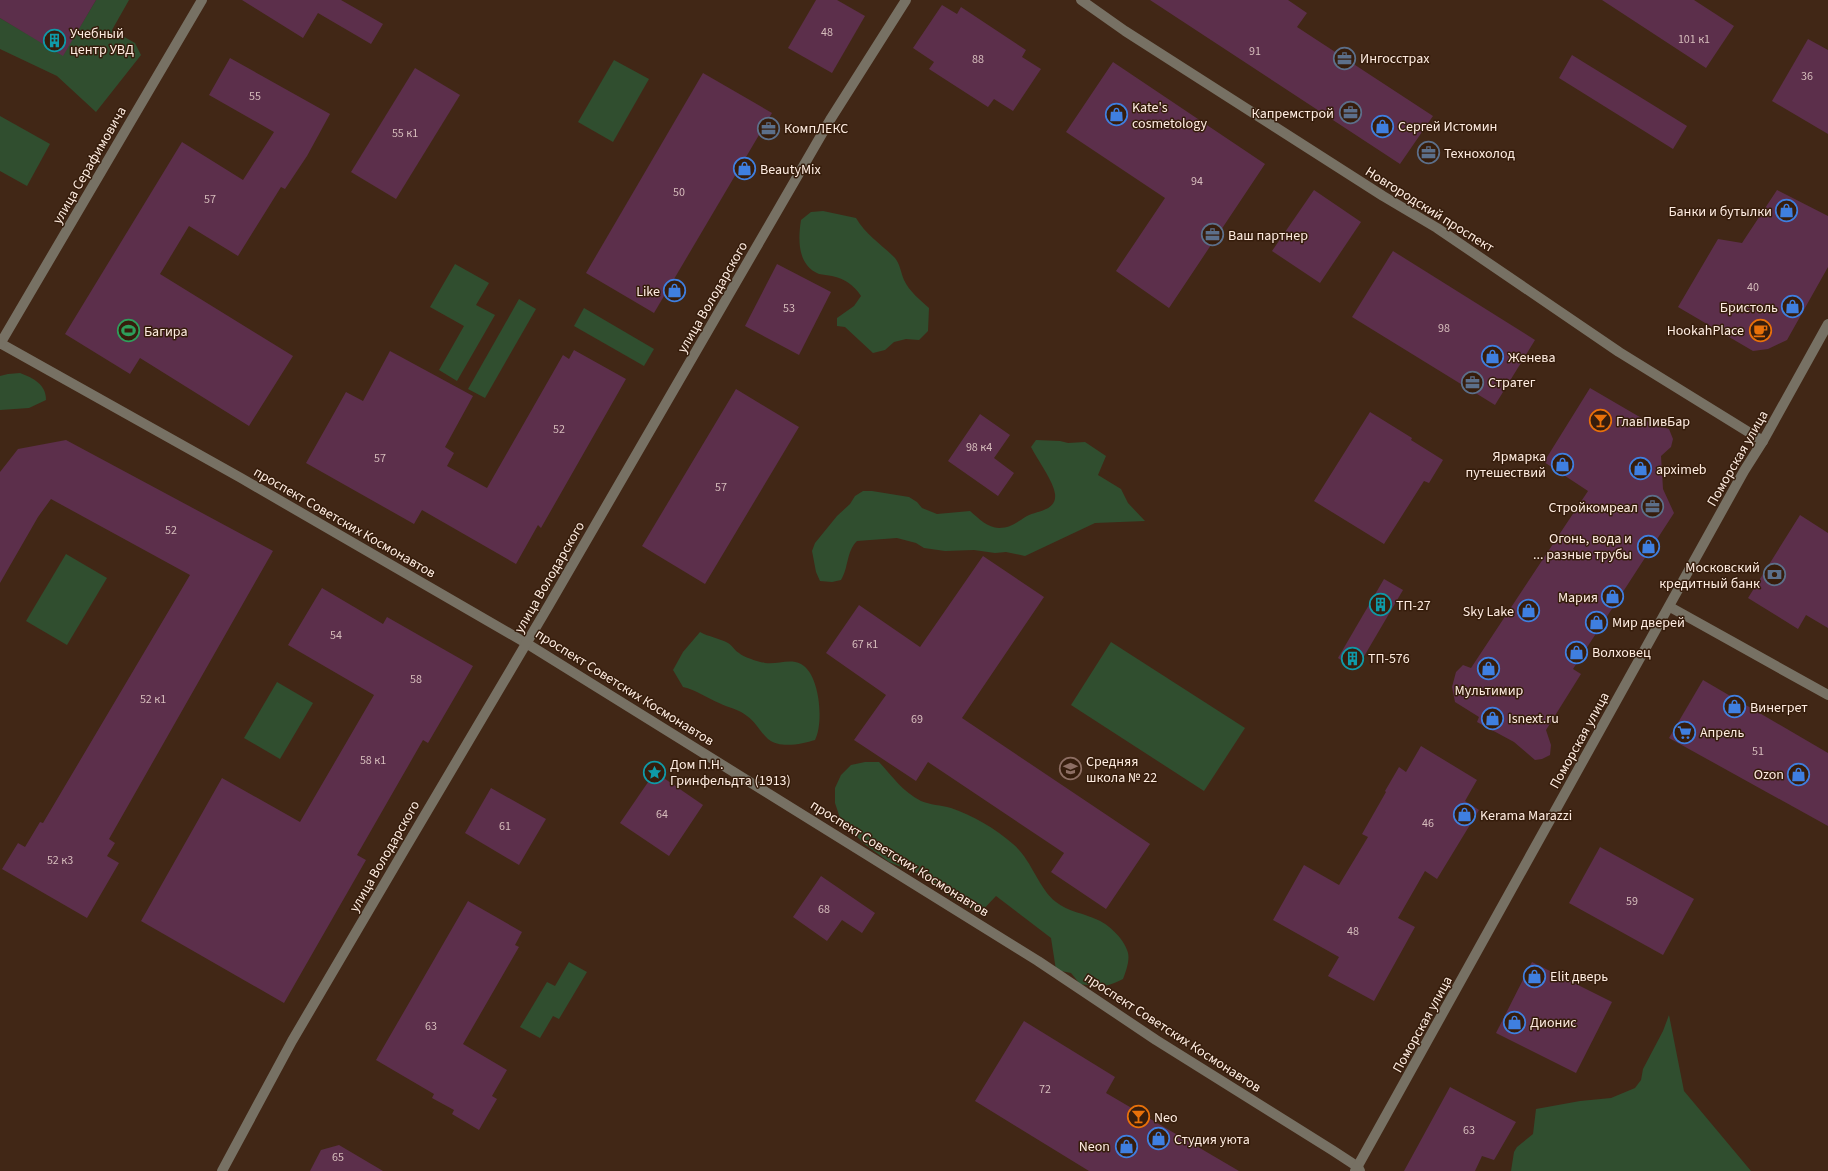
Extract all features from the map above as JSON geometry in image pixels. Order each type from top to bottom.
[{"type":"street","name":"улица Серафимовича","points":[[0,343],[202,0]]},
{"type":"street","name":"улица Володарского","points":[[222,1171],[292,1041],[526,643],[830,120],[906,0]]},
{"type":"street","name":"Новгородский проспект","points":[[1081,0],[1125,31],[1383,196],[1437,228],[1613,348],[1763,441]]},
{"type":"street","name":"Поморская улица","points":[[1358,1170],[1744,471],[1763,441],[1828,324]]},
{"type":"street","name":"проспект Советских Космонавтов","points":[[0,343],[241,478],[526,643],[1032,956],[1156,1040],[1358,1170]]},
{"type":"street","points":[[1670,607],[1828,695]]},
{"type":"green space","points":[[96,0],[129,0],[112,30],[135,43],[141,55],[96,112],[57,76],[0,49],[0,18],[63,55]]},
{"type":"green space","points":[[614,60],[649,79],[613,142],[578,122]]},
{"type":"green space","points":[[0,116],[50,144],[27,186],[0,171]]},
{"type":"green space","points":[[823,211],[856,218],[869,234],[897,260],[904,280],[909,288],[929,308],[928,331],[919,340],[906,339],[894,342],[885,350],[873,353],[845,327],[837,326],[837,318],[854,306],[861,296],[845,281],[832,276],[819,274],[812,270],[803,258],[799,235],[801,220],[811,212]]},
{"type":"green space","points":[[455,264],[489,283],[476,305],[495,315],[457,381],[439,370],[464,326],[430,307]]},
{"type":"green space","points":[[519,299],[536,309],[485,398],[468,389]]},
{"type":"green space","points":[[584,308],[654,349],[644,366],[574,326]]},
{"type":"green space","points":[[20,373],[38,382],[44,390],[46,400],[29,408],[0,410],[0,376]]},
{"type":"green space","points":[[1036,440],[1060,441],[1068,443],[1085,442],[1106,456],[1098,475],[1121,489],[1128,503],[1145,521],[1095,523],[1025,556],[1006,552],[995,553],[974,550],[945,551],[924,548],[916,543],[897,538],[857,541],[853,545],[844,575],[841,580],[832,582],[820,581],[816,572],[812,551],[815,543],[837,516],[850,504],[855,496],[863,491],[909,497],[917,502],[922,508],[937,514],[970,511],[995,528],[1010,526],[1027,516],[1045,510],[1053,504],[1055,494],[1049,477],[1031,447]]},
{"type":"green space","points":[[66,554],[107,578],[67,645],[26,621]]},
{"type":"green space","points":[[700,632],[728,643],[741,655],[751,659],[770,663],[796,662],[807,669],[816,688],[820,711],[818,732],[815,740],[791,745],[773,742],[768,739],[753,721],[744,714],[683,687],[673,670],[683,652]]},
{"type":"green space","points":[[1111,642],[1245,728],[1204,791],[1071,705]]},
{"type":"green space","points":[[277,682],[313,703],[280,759],[244,738]]},
{"type":"green space","points":[[865,762],[879,762],[903,788],[921,801],[951,808],[967,814],[1006,838],[1020,851],[1044,889],[1056,902],[1066,908],[1102,922],[1119,937],[1125,945],[1128,953],[1128,964],[1123,979],[1112,984],[1102,986],[1080,984],[1071,973],[1056,970],[1051,938],[996,896],[979,914],[950,897],[923,876],[889,862],[863,843],[840,818],[835,803],[835,788],[841,775],[851,765]]},
{"type":"green space","points":[[569,962],[587,972],[559,1019],[553,1016],[540,1038],[520,1027],[547,982],[555,986]]},
{"type":"green space","points":[[1669,1015],[1684,1091],[1751,1171],[1511,1171],[1514,1152],[1517,1147],[1533,1134],[1536,1109],[1580,1101],[1611,1098],[1635,1088],[1641,1080],[1643,1069],[1663,1031]]},
{"type":"building","name":"Учебный центр УВД","points":[[0,0],[96,0],[63,56],[0,18]]},
{"type":"building","points":[[242,0],[341,0],[383,24],[371,44],[318,13],[303,38]]},
{"type":"building","points":[[816,0],[837,0],[865,16],[832,73],[788,48]]},
{"type":"building","points":[[1150,0],[1288,0],[1307,13],[1297,27],[1433,116],[1400,164]]},
{"type":"building","points":[[1602,0],[1694,0],[1734,26],[1706,68]]},
{"type":"building","points":[[942,5],[957,14],[961,7],[1026,50],[1022,57],[1041,69],[1013,111],[994,99],[988,107],[929,69],[934,62],[913,48]]},
{"type":"building","points":[[1808,39],[1828,50],[1828,134],[1772,101]]},
{"type":"building","points":[[1572,55],[1687,126],[1673,149],[1559,78]]},
{"type":"building","points":[[230,58],[330,114],[307,156],[285,189],[281,187],[238,256],[189,226],[160,274],[293,356],[249,426],[140,358],[130,374],[65,334],[182,142],[243,180],[274,132],[209,95]]},
{"type":"building","points":[[1113,62],[1265,164],[1169,308],[1116,271],[1165,198],[1066,132]]},
{"type":"building","points":[[415,68],[460,95],[396,199],[351,172]]},
{"type":"building","points":[[703,73],[772,113],[654,313],[586,273]]},
{"type":"building","points":[[1314,190],[1361,222],[1320,283],[1272,251]]},
{"type":"building","points":[[1777,190],[1828,216],[1828,267],[1787,340],[1768,349],[1753,351],[1678,307],[1718,239],[1742,243]]},
{"type":"building","points":[[1393,251],[1535,340],[1495,405],[1352,317]]},
{"type":"building","points":[[777,264],[831,292],[799,355],[745,326]]},
{"type":"building","points":[[574,350],[626,379],[541,528],[538,525],[516,564],[422,510],[414,524],[306,463],[346,392],[363,401],[390,351],[473,396],[445,447],[454,453],[447,466],[487,488],[563,355],[569,359]]},
{"type":"building","points":[[1590,388],[1650,423],[1669,429],[1673,439],[1671,447],[1661,456],[1663,489],[1674,513],[1573,669],[1581,674],[1546,730],[1551,745],[1550,755],[1542,759],[1535,760],[1514,742],[1477,722],[1479,717],[1455,702],[1452,687],[1456,672],[1463,665],[1471,668],[1588,491],[1544,462]]},
{"type":"building","points":[[736,389],[799,427],[705,584],[642,546]]},
{"type":"building","points":[[1370,412],[1412,438],[1411,440],[1443,460],[1429,483],[1424,481],[1384,544],[1314,501]]},
{"type":"building","points":[[980,414],[1010,435],[994,458],[1014,473],[998,496],[948,461]]},
{"type":"building","points":[[66,440],[273,551],[109,839],[115,843],[107,856],[119,863],[87,918],[2,869],[18,843],[25,847],[40,822],[43,823],[190,575],[51,499],[38,517],[0,583],[0,472],[18,449]]},
{"type":"building","points":[[1800,515],[1828,533],[1828,628],[1806,615],[1798,629],[1748,598]]},
{"type":"building","points":[[983,556],[1044,597],[962,718],[1150,844],[1106,909],[1051,872],[1064,853],[928,762],[916,781],[854,740],[886,695],[826,653],[859,605],[920,647]]},
{"type":"building","points":[[1384,579],[1403,590],[1356,670],[1338,658]]},
{"type":"building","points":[[322,588],[383,624],[387,617],[473,666],[428,743],[423,740],[357,855],[366,860],[284,1003],[141,921],[222,778],[300,822],[374,695],[288,645]]},
{"type":"building","points":[[1703,680],[1828,753],[1828,826],[1669,738]]},
{"type":"building","points":[[1421,746],[1477,780],[1465,801],[1479,810],[1437,879],[1425,871],[1398,918],[1415,927],[1374,1001],[1328,976],[1339,957],[1273,920],[1304,865],[1339,885],[1368,837],[1362,834],[1399,767],[1406,772]]},
{"type":"building","points":[[655,772],[703,805],[669,856],[620,823]]},
{"type":"building","points":[[491,788],[546,819],[519,865],[465,833]]},
{"type":"building","points":[[1600,847],[1694,899],[1663,955],[1569,903]]},
{"type":"building","points":[[821,876],[875,913],[862,933],[842,920],[827,941],[793,917]]},
{"type":"building","points":[[468,901],[522,932],[515,945],[519,947],[463,1044],[507,1070],[492,1096],[497,1099],[479,1130],[452,1114],[454,1110],[432,1098],[434,1094],[376,1060]]},
{"type":"building","points":[[1532,962],[1612,1002],[1576,1073],[1496,1033]]},
{"type":"building","points":[[1024,1021],[1115,1077],[1106,1093],[1239,1171],[1089,1171],[975,1101]]},
{"type":"building","points":[[1450,1087],[1516,1122],[1494,1160],[1482,1156],[1475,1171],[1404,1171]]},
{"type":"building","points":[[339,1145],[383,1171],[310,1171],[321,1150]]},
{"type":"place","name":"Учебный центр УВД","points":[[55,41]]},
{"type":"place","name":"Ингосстрах","points":[[1344,58]]},
{"type":"place","name":"Капремстрой","points":[[1350,113]]},
{"type":"place","name":"Kate's cosmetology","points":[[1117,115]]},
{"type":"place","name":"Сергей Истомин","points":[[1382,126]]},
{"type":"place","name":"КомпЛЕКС","points":[[769,128]]},
{"type":"place","name":"Технохолод","points":[[1428,153]]},
{"type":"place","name":"BeautyMix","points":[[745,169]]},
{"type":"place","name":"Банки и бутылки","points":[[1787,211]]},
{"type":"place","name":"Ваш партнер","points":[[1213,235]]},
{"type":"place","name":"Like","points":[[675,291]]},
{"type":"place","name":"Бристоль","points":[[1793,307]]},
{"type":"place","name":"HookahPlace","points":[[1760,330]]},
{"type":"place","name":"Багира","points":[[128,331]]},
{"type":"place","name":"Женева","points":[[1492,357]]},
{"type":"place","name":"Стратег","points":[[1473,382]]},
{"type":"place","name":"ГлавПивБар","points":[[1601,421]]},
{"type":"place","name":"Ярмарка путешествий","points":[[1562,464]]},
{"type":"place","name":"архimeb","points":[[1640,469]]},
{"type":"place","name":"Стройкомреал","points":[[1653,507]]},
{"type":"place","name":"Огонь, вода и ... разные трубы","points":[[1648,546]]},
{"type":"place","name":"Московский кредитный банк","points":[[1775,575]]},
{"type":"place","name":"Мария","points":[[1613,597]]},
{"type":"place","name":"ТП-27","points":[[1381,605]]},
{"type":"place","name":"Sky Lake","points":[[1529,611]]},
{"type":"place","name":"Мир дверей","points":[[1597,622]]},
{"type":"place","name":"Волховец","points":[[1577,652]]},
{"type":"place","name":"ТП-576","points":[[1353,658]]},
{"type":"place","name":"Мультимир","points":[[1489,668]]},
{"type":"place","name":"Винегрет","points":[[1735,707]]},
{"type":"place","name":"Isnext.ru","points":[[1492,718]]},
{"type":"place","name":"Апрель","points":[[1684,732]]},
{"type":"place","name":"Средняя школа № 22","points":[[1071,769]]},
{"type":"place","name":"Дом П.Н. Гринфельдта (1913)","points":[[655,772]]},
{"type":"place","name":"Ozon","points":[[1799,774]]},
{"type":"place","name":"Kerama Marazzi","points":[[1464,815]]},
{"type":"place","name":"Elit дверь","points":[[1535,976]]},
{"type":"place","name":"Дионис","points":[[1514,1022]]},
{"type":"place","name":"Neo","points":[[1139,1117]]},
{"type":"place","name":"Студия уюта","points":[[1159,1139]]},
{"type":"place","name":"Neon","points":[[1126,1146]]}]
